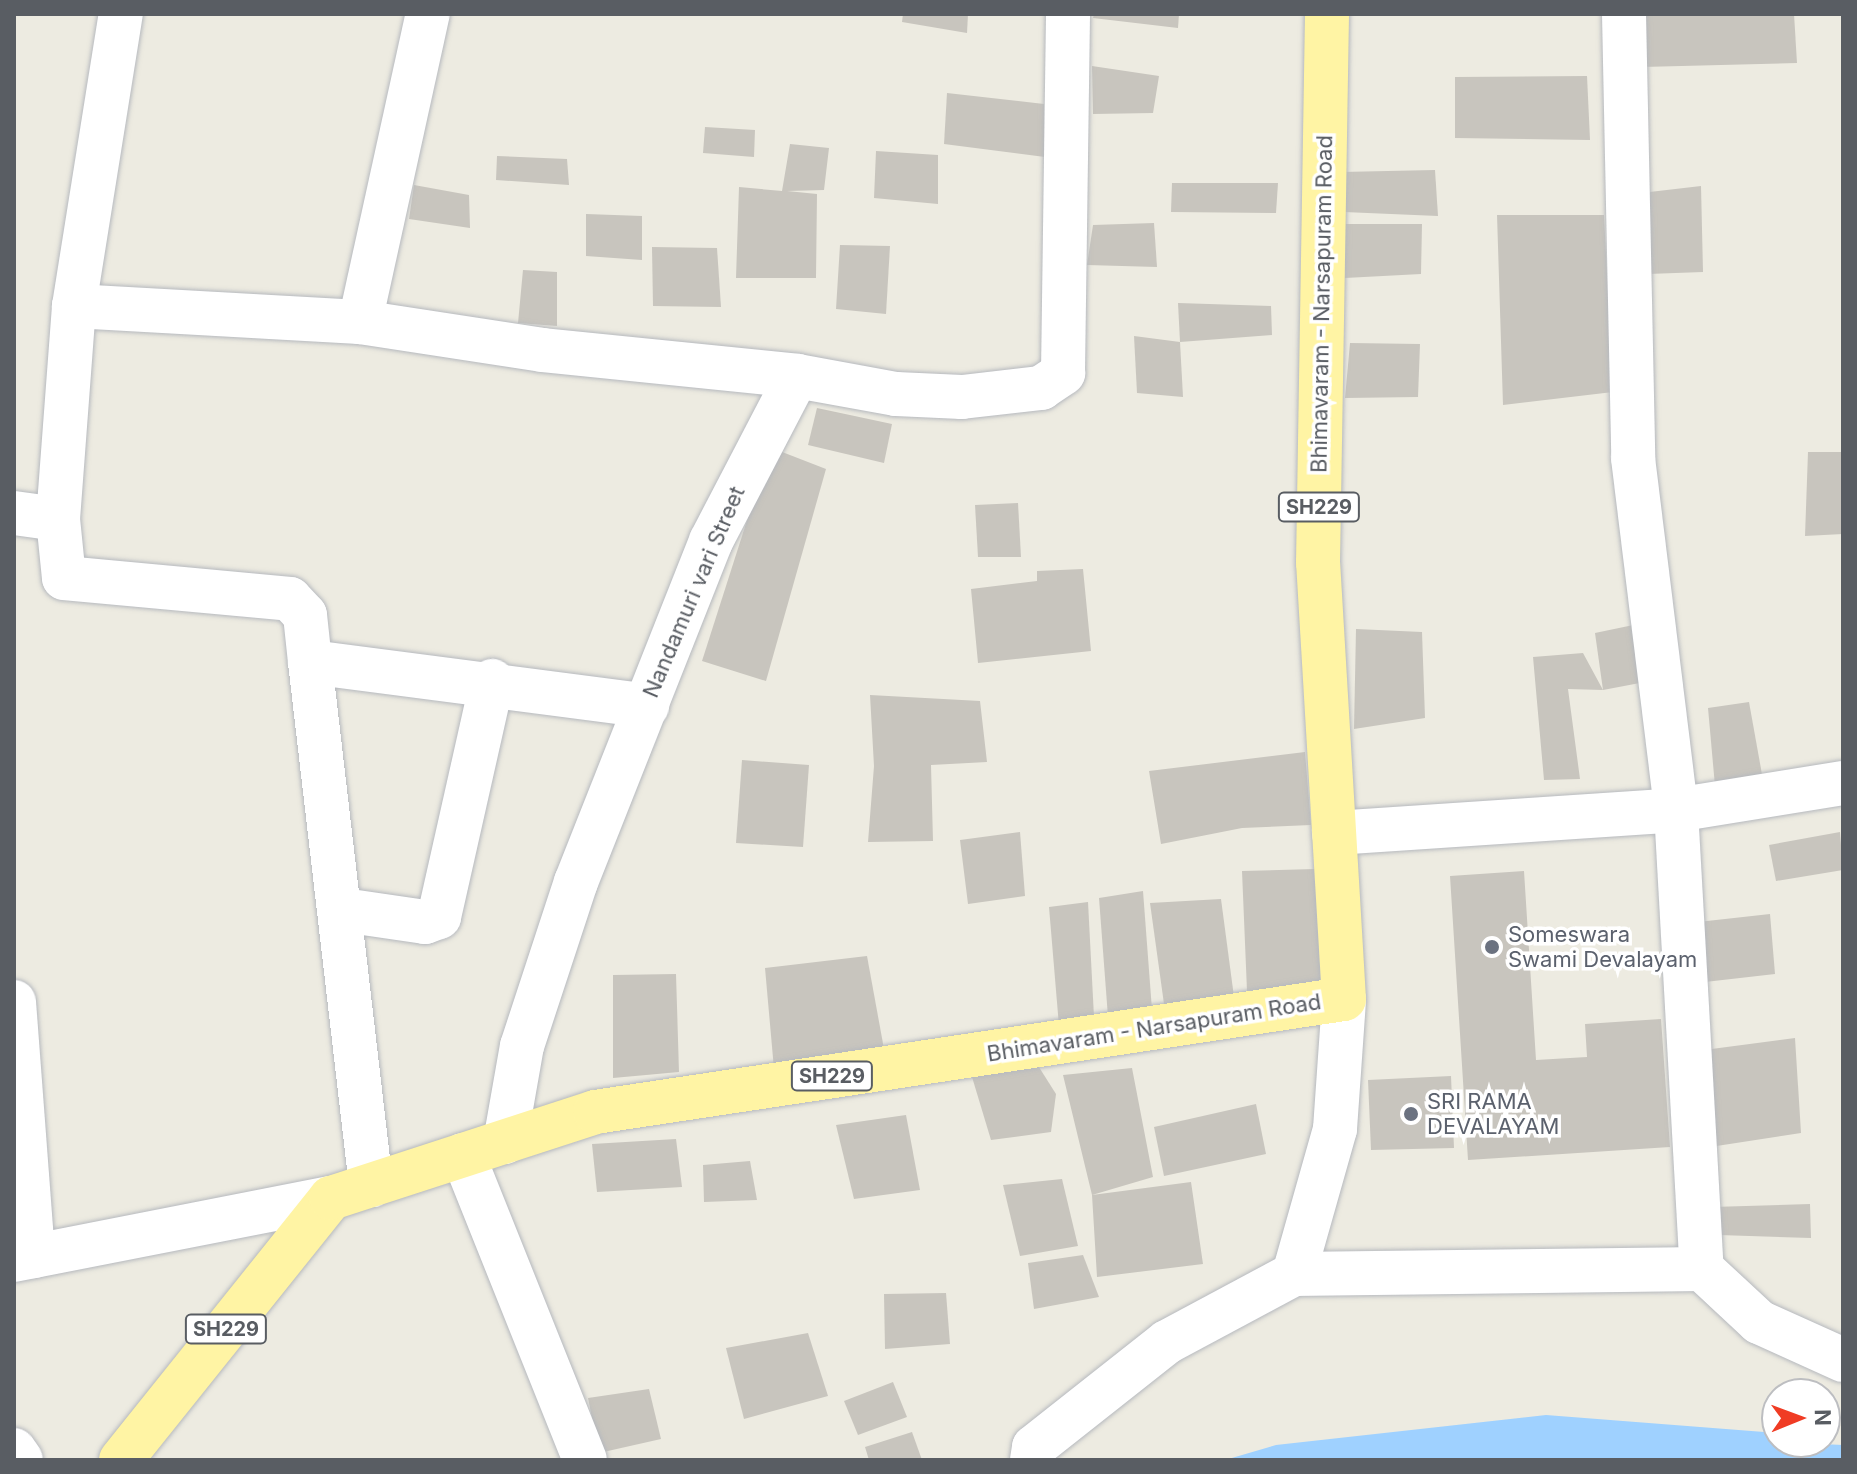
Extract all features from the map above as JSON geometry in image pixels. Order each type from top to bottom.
[{"type":"main road","name":"Bhimavaram - Narsapuram Road","points":[[351,1192],[595,1112],[1344,999],[1318,563],[1327,14]]},
{"type":"main road","name":"SH229","points":[[121,1460],[351,1192]]},
{"type":"street","points":[[14,1002],[24,1258],[351,1192],[343,910],[305,615],[290,599],[64,578],[58,519],[74,306],[121,14]]},
{"type":"street","points":[[360,322],[428,14]]},
{"type":"street","points":[[74,306],[360,322],[543,350],[797,376],[896,394],[962,397],[1041,388],[1063,373],[1068,14]]},
{"type":"street","points":[[1624,14],[1633,458],[1676,810],[1702,1269]]},
{"type":"street","name":"Nandamuri vari Street","points":[[505,1142],[522,1046],[576,882],[711,541],[797,376]]},
{"type":"street","points":[[14,513],[58,519]]},
{"type":"street","points":[[310,662],[492,681],[647,706]]},
{"type":"street","points":[[343,910],[425,922],[439,917],[492,681]]},
{"type":"street","points":[[1334,833],[1676,810],[1843,783]]},
{"type":"street","points":[[1294,1274],[1335,1129],[1344,999]]},
{"type":"street","points":[[463,1155],[585,1460]]},
{"type":"street","points":[[1032,1460],[1034,1447],[1167,1342],[1294,1274],[1702,1269],[1759,1322],[1843,1360]]},
{"type":"street","points":[[14,1450],[21,1460]]},
{"type":"water","points":[[1546,1415],[1761,1432],[1761,1458],[1841,1458],[1841,1445],[1843,1460],[1225,1460],[1276,1445]]},
{"type":"building","points":[[903,14],[968,14],[967,33],[902,22]]},
{"type":"building","points":[[1094,14],[1179,14],[1178,28],[1093,18]]},
{"type":"building","points":[[1640,14],[1794,14],[1797,63],[1642,67]]},
{"type":"building","points":[[1092,66],[1159,76],[1153,113],[1093,114]]},
{"type":"building","points":[[1587,76],[1590,140],[1455,138],[1455,77]]},
{"type":"building","points":[[947,93],[1044,104],[1045,157],[944,144]]},
{"type":"building","points":[[705,127],[755,130],[754,157],[703,153]]},
{"type":"building","points":[[790,144],[829,148],[824,190],[787,191],[817,194],[816,278],[736,278],[739,187],[782,191]]},
{"type":"building","points":[[876,151],[938,155],[938,204],[874,198]]},
{"type":"building","points":[[497,156],[567,159],[569,185],[496,180]]},
{"type":"building","points":[[1435,170],[1438,216],[1344,212],[1341,172]]},
{"type":"building","points":[[1172,183],[1278,183],[1276,213],[1171,212]]},
{"type":"building","points":[[414,185],[469,195],[470,228],[409,219]]},
{"type":"building","points":[[1701,186],[1703,272],[1648,274],[1641,193]]},
{"type":"building","points":[[586,214],[642,216],[642,260],[586,256]]},
{"type":"building","points":[[1497,215],[1604,215],[1613,392],[1503,405]]},
{"type":"building","points":[[1154,223],[1157,267],[1087,265],[1093,225]]},
{"type":"building","points":[[1345,224],[1422,224],[1421,274],[1345,278]]},
{"type":"building","points":[[840,245],[890,246],[886,314],[836,309]]},
{"type":"building","points":[[652,247],[717,248],[721,307],[653,306]]},
{"type":"building","points":[[523,270],[557,272],[557,326],[518,323]]},
{"type":"building","points":[[1178,303],[1271,306],[1272,335],[1180,342]]},
{"type":"building","points":[[1134,336],[1180,342],[1183,397],[1137,393]]},
{"type":"building","points":[[1350,343],[1420,344],[1418,397],[1345,398]]},
{"type":"building","points":[[817,408],[892,424],[884,463],[808,445]]},
{"type":"building","points":[[777,450],[826,469],[766,681],[702,661],[750,511]]},
{"type":"building","points":[[1808,452],[1843,452],[1843,534],[1805,536]]},
{"type":"building","points":[[1018,503],[1021,557],[978,557],[975,505]]},
{"type":"building","points":[[1083,569],[1091,651],[978,663],[971,589],[1037,581],[1037,571]]},
{"type":"building","points":[[1643,623],[1645,682],[1603,690],[1595,633]]},
{"type":"building","points":[[1356,629],[1422,632],[1425,718],[1354,729]]},
{"type":"building","points":[[1583,653],[1603,690],[1568,689],[1580,779],[1544,780],[1533,657]]},
{"type":"building","points":[[870,695],[980,701],[987,762],[931,765],[933,841],[868,842],[874,766]]},
{"type":"building","points":[[1749,702],[1763,780],[1715,786],[1708,708]]},
{"type":"building","points":[[1305,752],[1311,825],[1242,828],[1161,844],[1149,771]]},
{"type":"building","points":[[742,760],[809,765],[803,847],[736,843]]},
{"type":"building","points":[[1020,832],[1025,896],[968,904],[960,840]]},
{"type":"building","points":[[1840,832],[1843,870],[1776,881],[1769,845]]},
{"type":"building","points":[[1315,869],[1321,985],[1247,991],[1242,871]]},
{"type":"building","name":"Someswara Swami Devalayam","points":[[1524,871],[1536,1060],[1587,1057],[1585,1024],[1661,1019],[1670,1147],[1468,1160],[1450,876]]},
{"type":"building","points":[[1143,891],[1152,1010],[1108,1017],[1099,898]]},
{"type":"building","points":[[1221,899],[1234,997],[1164,1004],[1150,903]]},
{"type":"building","points":[[1088,902],[1094,1017],[1059,1026],[1049,907]]},
{"type":"building","points":[[1770,914],[1775,974],[1705,982],[1698,922]]},
{"type":"building","points":[[867,956],[884,1049],[774,1069],[765,968]]},
{"type":"building","points":[[676,974],[679,1072],[613,1078],[613,975]]},
{"type":"building","points":[[1795,1038],[1801,1133],[1710,1147],[1704,1050]]},
{"type":"building","points":[[1037,1064],[1056,1094],[1051,1132],[991,1140],[972,1077]]},
{"type":"building","points":[[1132,1068],[1153,1177],[1092,1195],[1063,1075]]},
{"type":"building","name":"SRI RAMA DEVALAYAM","points":[[1451,1076],[1454,1148],[1371,1150],[1368,1080]]},
{"type":"building","points":[[1256,1104],[1266,1154],[1164,1176],[1154,1127]]},
{"type":"building","points":[[906,1115],[920,1190],[854,1199],[836,1125]]},
{"type":"building","points":[[676,1139],[682,1187],[597,1192],[592,1144]]},
{"type":"building","points":[[750,1161],[757,1200],[704,1202],[703,1165]]},
{"type":"building","points":[[1062,1179],[1078,1246],[1020,1256],[1003,1185]]},
{"type":"building","points":[[1191,1182],[1203,1264],[1097,1277],[1092,1195]]},
{"type":"building","points":[[1810,1204],[1811,1238],[1719,1235],[1712,1207]]},
{"type":"building","points":[[1083,1255],[1099,1297],[1034,1309],[1028,1263]]},
{"type":"building","points":[[946,1293],[950,1344],[885,1349],[884,1294]]},
{"type":"building","points":[[808,1333],[828,1396],[744,1419],[726,1348]]},
{"type":"building","points":[[893,1382],[907,1417],[858,1435],[844,1401]]},
{"type":"building","points":[[649,1389],[661,1439],[599,1453],[588,1398]]},
{"type":"building","points":[[912,1432],[922,1460],[869,1460],[865,1447]]},
{"type":"place","name":"Someswara Swami Devalayam","points":[[1492,947]]},
{"type":"place","name":"SRI RAMA DEVALAYAM","points":[[1411,1114]]}]
